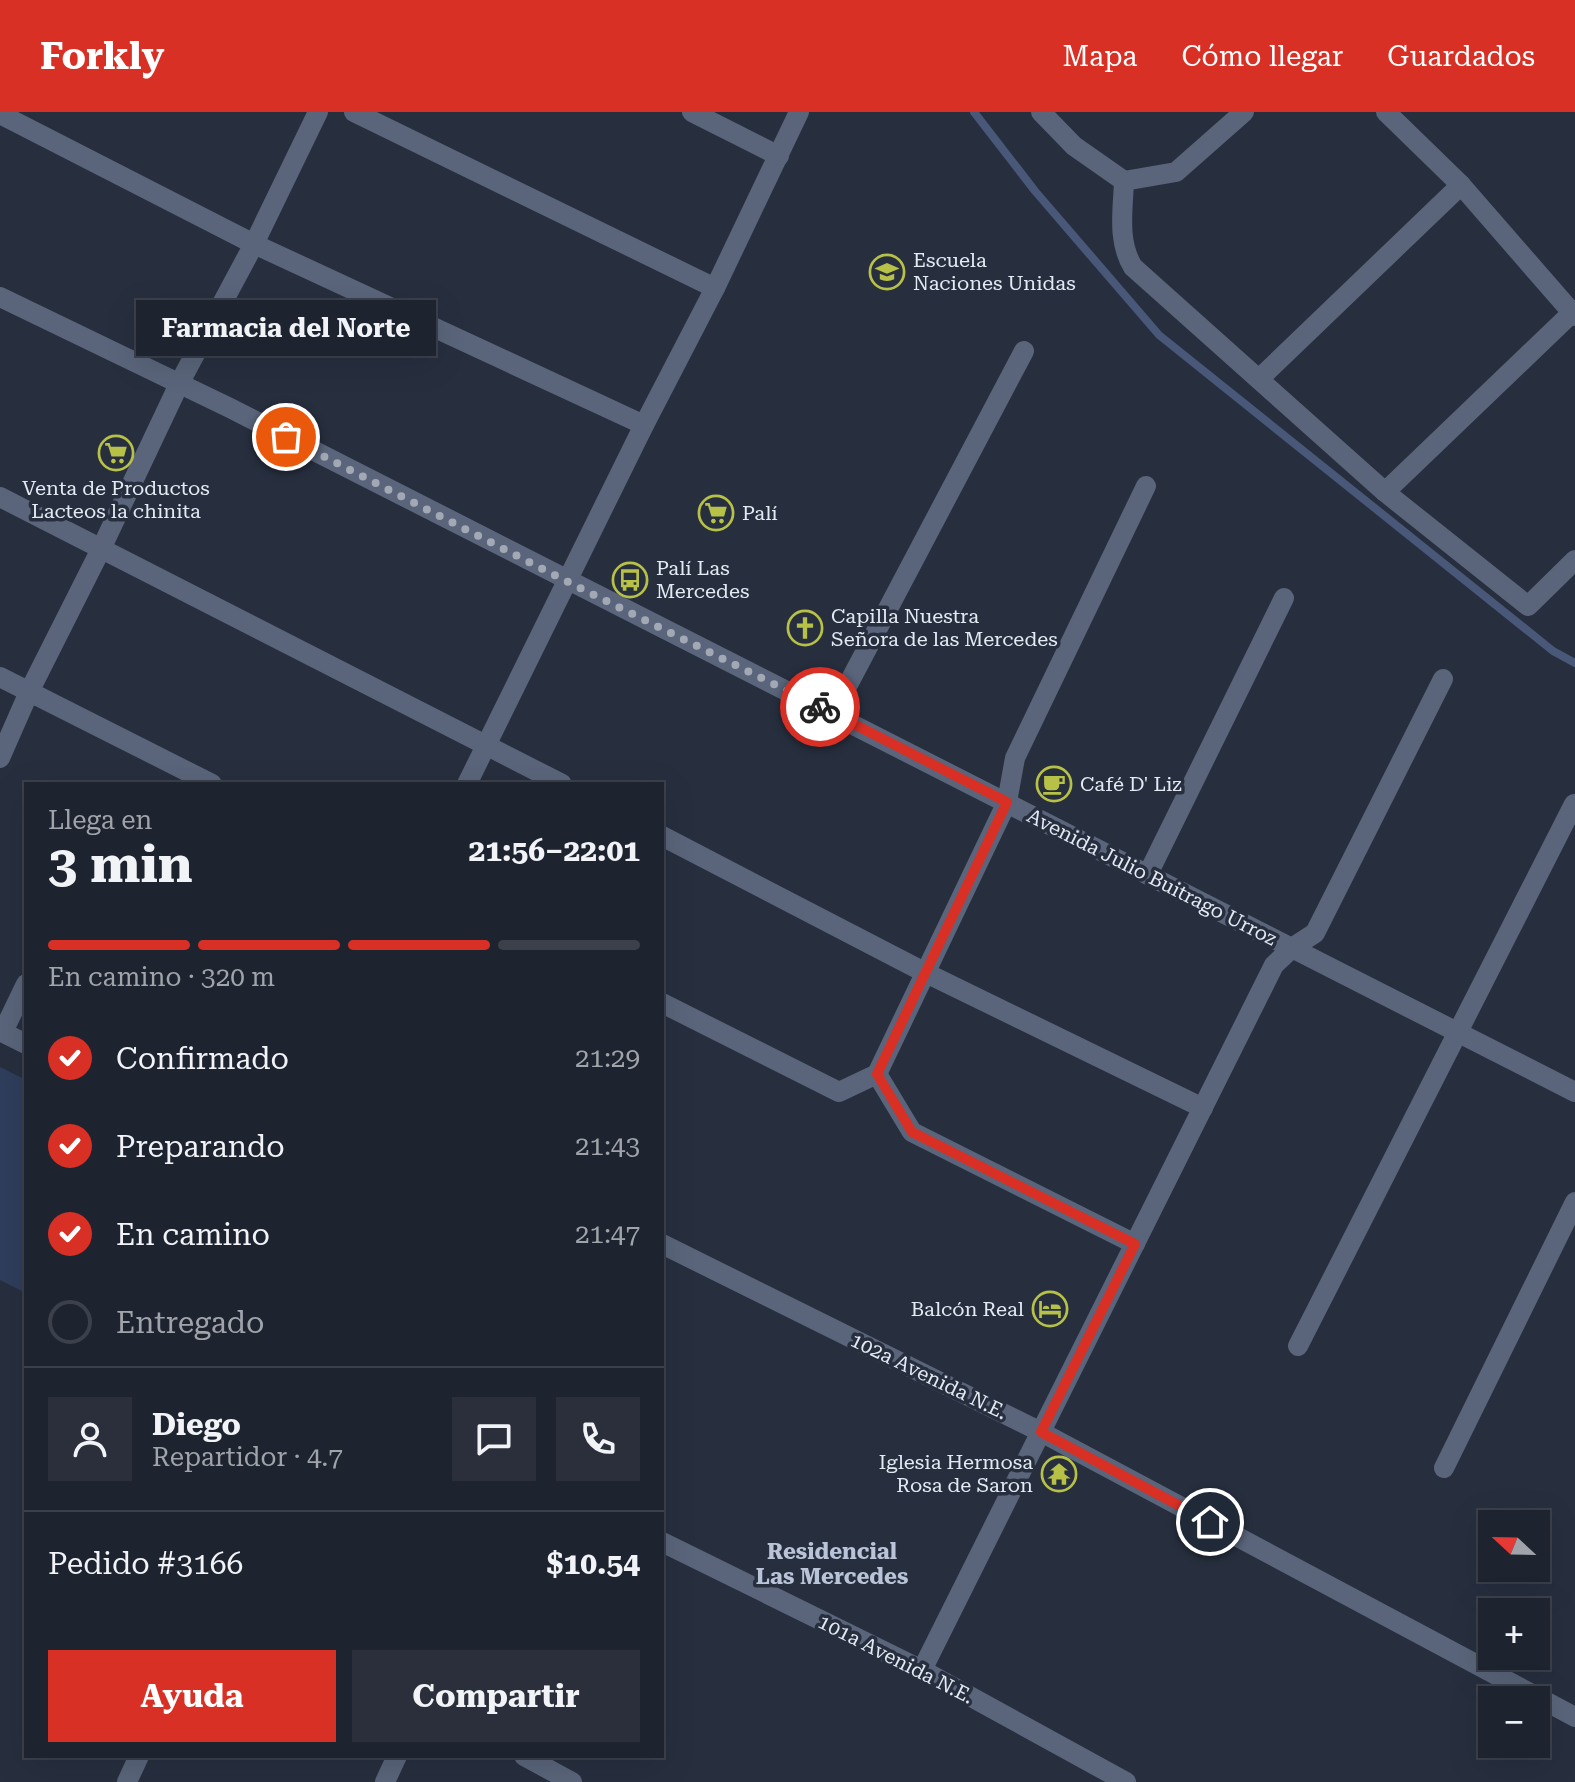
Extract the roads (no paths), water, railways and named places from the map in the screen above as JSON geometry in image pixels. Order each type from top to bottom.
[{"type":"street","points":[[0,758],[180,382],[254,244],[318,112]]},
{"type":"street","points":[[354,112],[715,288]]},
{"type":"street","points":[[692,112],[779,156]]},
{"type":"street","points":[[468,782],[715,288],[799,112]]},
{"type":"street","points":[[1041,112],[1074,146],[1124,181],[1176,172],[1244,112]]},
{"type":"street","points":[[1385,492],[1574,313],[1461,185],[1386,112]]},
{"type":"street","points":[[0,114],[254,244],[644,425]]},
{"type":"street","points":[[1124,181],[1122,227],[1125,253],[1133,267],[1385,492],[1528,606],[1575,560]]},
{"type":"street","points":[[1259,379],[1461,185]]},
{"type":"street","name":"Avenida Julio Buitrago Urroz","points":[[0,297],[180,382],[1575,1092]]},
{"type":"street","points":[[833,713],[1024,351]]},
{"type":"street","points":[[664,1004],[839,1092],[877,1074],[1007,802],[1015,758],[1146,486]]},
{"type":"street","points":[[0,497],[558,782]]},
{"type":"street","points":[[1148,874],[1284,598]]},
{"type":"street","points":[[0,677],[208,782]]},
{"type":"street","points":[[922,1670],[1274,965],[1315,933],[1443,679]]},
{"type":"street","points":[[1298,1346],[1574,804]]},
{"type":"street","points":[[664,837],[924,972],[1203,1108]]},
{"type":"street","points":[[24,988],[1,1032],[24,1043]]},
{"type":"street","points":[[877,1074],[912,1132],[1135,1244]]},
{"type":"street","points":[[1444,1468],[1575,1202]]},
{"type":"street","name":"102a Avenida N.E.","points":[[664,1245],[1041,1432],[1575,1717]]},
{"type":"street","name":"101a Avenida N.E.","points":[[664,1543],[922,1670],[1126,1782]]},
{"type":"street","points":[[127,1782],[138,1758]]},
{"type":"street","points":[[385,1782],[396,1758]]},
{"type":"street","points":[[527,1758],[560,1779]]},
{"type":"waterway","points":[[974,112],[1035,191],[1159,335],[1553,651],[1575,663]]},
{"type":"place","name":"Escuela Naciones Unidas","points":[[887,272]]},
{"type":"place","name":"Farmacia del Norte","points":[[286,437]]},
{"type":"place","name":"Venta de Productos Lacteos la chinita","points":[[116,453]]},
{"type":"place","name":"Palí","points":[[716,513]]},
{"type":"place","name":"Palí Las Mercedes","points":[[630,580]]},
{"type":"place","name":"Capilla Nuestra Señora de las Mercedes","points":[[805,628]]},
{"type":"place","name":"Café D' Liz","points":[[1054,784]]},
{"type":"place","name":"Balcón Real","points":[[1050,1309]]},
{"type":"place","name":"Iglesia Hermosa Rosa de Saron","points":[[1059,1474]]},
{"type":"district","name":"Residencial Las Mercedes","points":[[832,1564]]}]
